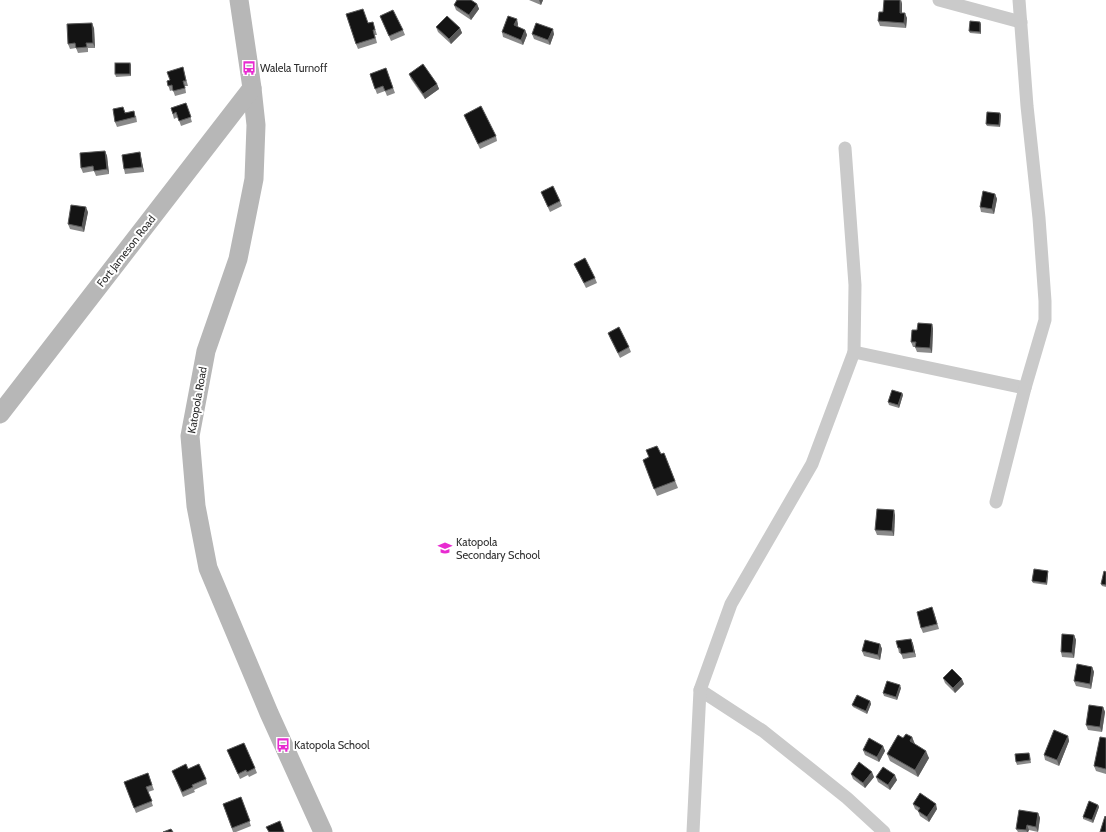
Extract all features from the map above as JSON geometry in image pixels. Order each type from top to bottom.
[{"type":"street","name":"Katopola Road","points":[[239,0],[256,125],[254,179],[238,259],[206,351],[190,436],[196,506],[208,568],[269,713],[323,832]]},
{"type":"street","points":[[940,0],[1021,22]]},
{"type":"street","points":[[996,502],[1024,388],[1045,320],[1039,218],[1027,106],[1019,0]]},
{"type":"street","name":"Fort Jameson Road","points":[[0,414],[252,88]]},
{"type":"street","points":[[693,832],[700,690],[731,604],[812,464],[854,352],[855,285],[845,148]]},
{"type":"street","points":[[854,352],[1024,388]]},
{"type":"street","points":[[700,690],[763,731],[847,798],[884,832]]},
{"type":"building","points":[[457,0],[471,0],[477,4],[469,15],[454,5]]},
{"type":"building","points":[[884,0],[900,0],[900,13],[905,13],[904,23],[878,21],[879,12],[883,12]]},
{"type":"building","points":[[363,9],[368,23],[373,22],[375,38],[356,44],[346,14]]},
{"type":"building","points":[[393,10],[403,30],[389,36],[380,16]]},
{"type":"building","points":[[447,16],[460,28],[449,39],[436,27]]},
{"type":"building","points":[[508,16],[517,19],[514,25],[525,30],[521,40],[502,32]]},
{"type":"building","points":[[970,21],[980,22],[980,32],[969,31]]},
{"type":"building","points":[[92,23],[93,43],[86,43],[87,47],[76,48],[75,43],[68,44],[67,24]]},
{"type":"building","points":[[536,23],[553,29],[548,40],[532,34]]},
{"type":"building","points":[[115,63],[130,63],[130,74],[115,74]]},
{"type":"building","points":[[423,64],[437,84],[423,94],[409,74]]},
{"type":"building","points":[[183,67],[186,81],[183,81],[185,88],[173,91],[172,85],[168,86],[167,81],[170,80],[167,72]]},
{"type":"building","points":[[386,68],[393,88],[385,91],[383,86],[375,89],[370,74]]},
{"type":"building","points":[[186,103],[191,117],[179,121],[176,112],[173,114],[171,108]]},
{"type":"building","points":[[481,106],[496,136],[478,144],[464,115]]},
{"type":"building","points":[[123,107],[125,113],[134,111],[135,117],[115,122],[113,109]]},
{"type":"building","points":[[987,112],[1000,113],[999,125],[986,124]]},
{"type":"building","points":[[105,151],[107,169],[94,171],[93,166],[81,168],[80,153]]},
{"type":"building","points":[[140,152],[142,167],[124,169],[122,155]]},
{"type":"building","points":[[553,186],[560,201],[548,207],[541,192]]},
{"type":"building","points":[[983,191],[995,194],[992,209],[980,207]]},
{"type":"building","points":[[71,205],[86,207],[82,227],[68,224]]},
{"type":"building","points":[[585,258],[595,278],[584,283],[574,264]]},
{"type":"building","points":[[918,323],[932,324],[930,348],[915,347],[916,342],[911,342],[912,330],[917,330]]},
{"type":"building","points":[[619,327],[629,347],[618,353],[608,333]]},
{"type":"building","points":[[892,390],[902,393],[898,405],[888,402]]},
{"type":"building","points":[[657,446],[661,454],[664,453],[675,481],[654,489],[643,460],[649,457],[646,450]]},
{"type":"building","points":[[877,509],[894,510],[892,531],[875,530]]},
{"type":"building","points":[[1034,569],[1048,571],[1046,583],[1032,581]]},
{"type":"building","points":[[1104,571],[1106,572],[1106,585],[1101,584]]},
{"type":"building","points":[[932,607],[937,624],[921,628],[917,612]]},
{"type":"building","points":[[1062,634],[1074,635],[1072,653],[1061,652]]},
{"type":"building","points":[[911,639],[914,652],[901,654],[900,648],[898,648],[896,641]]},
{"type":"building","points":[[865,640],[880,644],[878,655],[862,651]]},
{"type":"building","points":[[1077,664],[1092,667],[1090,684],[1074,681]]},
{"type":"building","points":[[952,669],[962,679],[953,688],[943,678]]},
{"type":"building","points":[[887,681],[900,685],[896,697],[883,693]]},
{"type":"building","points":[[857,695],[870,701],[866,711],[852,705]]},
{"type":"building","points":[[1089,705],[1103,707],[1100,727],[1086,725]]},
{"type":"building","points":[[1054,730],[1068,736],[1057,760],[1044,755]]},
{"type":"building","points":[[906,734],[912,737],[910,741],[926,751],[915,770],[887,754],[898,735],[903,738]]},
{"type":"building","points":[[1100,737],[1106,738],[1106,769],[1094,766]]},
{"type":"building","points":[[869,738],[883,746],[877,757],[863,750]]},
{"type":"building","points":[[244,743],[255,768],[238,774],[227,750]]},
{"type":"building","points":[[1029,753],[1030,760],[1016,762],[1015,754]]},
{"type":"building","points":[[859,762],[872,772],[863,783],[851,774]]},
{"type":"building","points":[[186,764],[188,769],[199,764],[206,779],[192,785],[193,787],[182,792],[172,771]]},
{"type":"building","points":[[883,767],[895,775],[888,785],[876,777]]},
{"type":"building","points":[[148,773],[152,785],[146,787],[152,801],[134,808],[124,782]]},
{"type":"building","points":[[920,793],[936,804],[927,817],[918,811],[920,808],[913,804]]},
{"type":"building","points":[[241,797],[250,821],[232,828],[223,804]]},
{"type":"building","points":[[1089,801],[1098,805],[1092,820],[1083,817]]},
{"type":"building","points":[[1019,810],[1038,813],[1036,827],[1027,825],[1026,830],[1016,829]]},
{"type":"building","points":[[1105,816],[1106,832],[1100,832]]},
{"type":"building","points":[[280,821],[284,832],[269,832],[266,827]]},
{"type":"building","points":[[171,829],[173,832],[163,832]]},
{"type":"place","name":"Walela Turnoff","points":[[249,68]]},
{"type":"place","name":"Katopola Secondary School","points":[[445,548]]},
{"type":"place","name":"Katopola School","points":[[283,745]]}]
